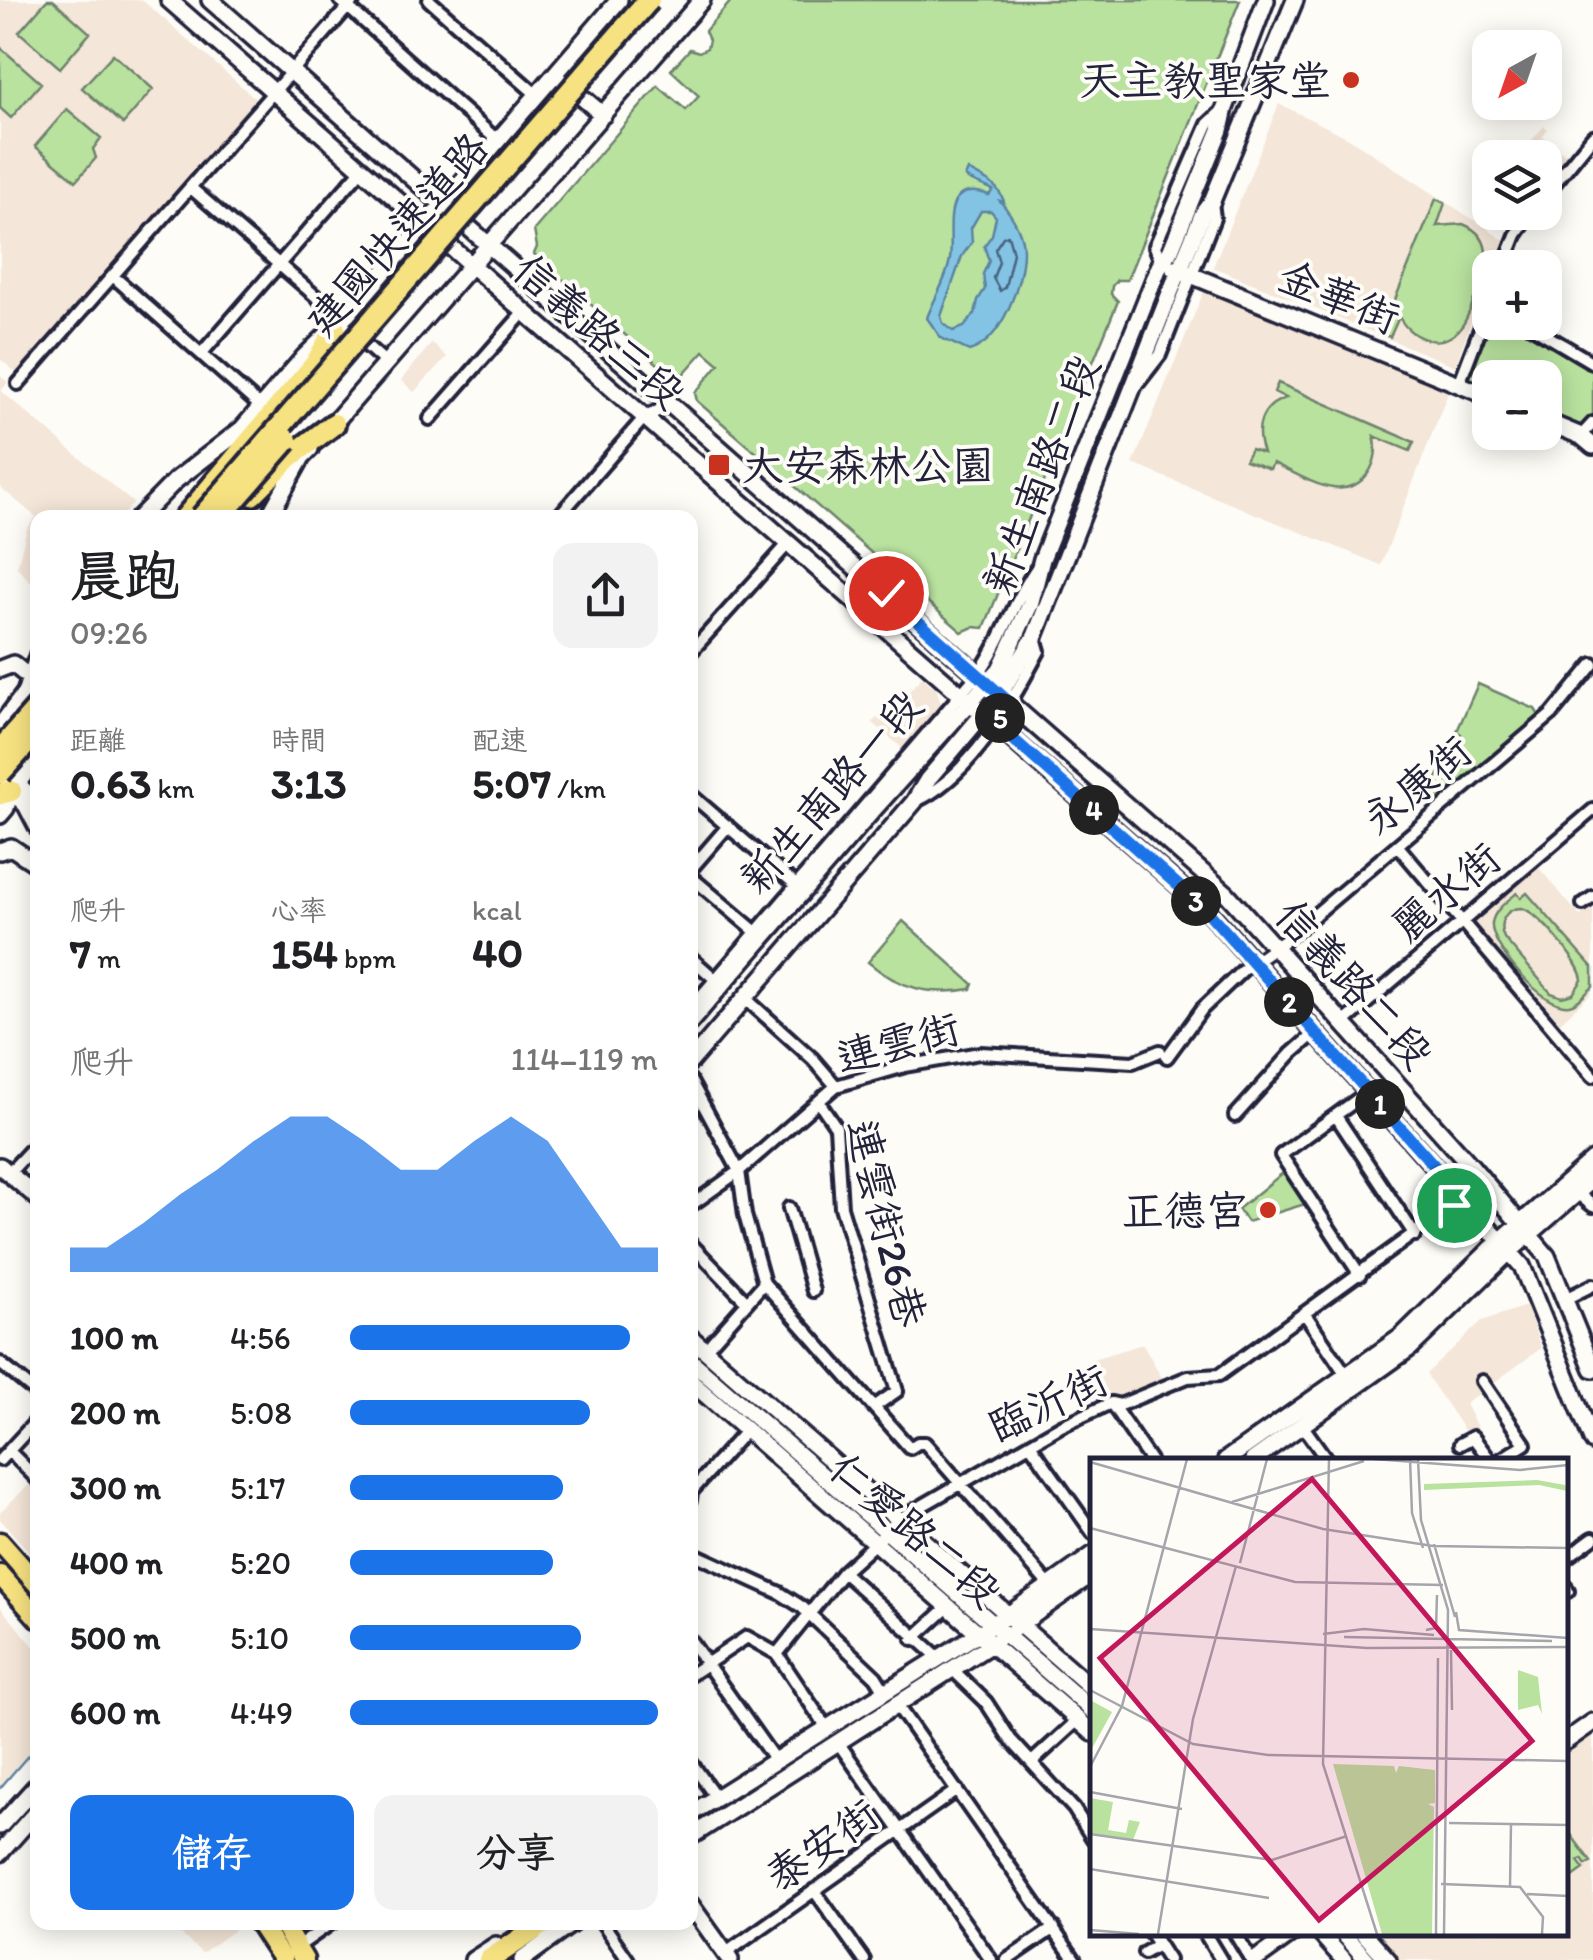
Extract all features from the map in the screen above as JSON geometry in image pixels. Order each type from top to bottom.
[{"type":"highway","name":"建國快速道路","points":[[207,510],[649,0]]},
{"type":"highway","name":"建國快速道路","points":[[227,510],[665,0]]},
{"type":"highway","points":[[192,510],[315,364],[339,324]]},
{"type":"highway","points":[[239,510],[290,457],[334,424]]},
{"type":"highway","points":[[0,748],[30,715]]},
{"type":"highway","points":[[18,775],[30,749]]},
{"type":"highway","points":[[490,1960],[534,1930]]},
{"type":"highway","points":[[508,1960],[551,1930]]},
{"type":"main road","name":"信義路三段","points":[[168,0],[362,169],[435,214],[480,254],[524,312],[990,719]]},
{"type":"main road","name":"信義路三段","points":[[210,0],[292,72],[480,254],[671,404],[994,689]]},
{"type":"main road","points":[[147,510],[176,480],[242,429],[305,356],[339,324],[619,0]]},
{"type":"main road","points":[[272,510],[302,457],[702,0]]},
{"type":"main road","name":"新生南路二段","points":[[990,719],[994,689],[1030,605],[1042,560],[1162,262],[1170,252],[1220,130],[1224,108],[1266,0]]},
{"type":"main road","name":"新生南路二段","points":[[966,698],[994,689],[1035,636],[1135,387],[1186,272],[1203,213],[1212,202],[1295,0]]},
{"type":"main road","points":[[555,74],[603,115]]},
{"type":"main road","name":"金華街","points":[[1162,262],[1472,389]]},
{"type":"main road","points":[[1562,428],[1587,441]]},
{"type":"main road","points":[[0,669],[13,664],[30,678],[20,702],[0,729],[30,813]]},
{"type":"main road","name":"信義路二段","points":[[994,689],[1227,894],[1342,1024],[1515,1237],[1525,1272],[1593,1442]]},
{"type":"main road","name":"新生南路一段","points":[[698,1013],[966,698]]},
{"type":"main road","name":"信義路二段","points":[[990,719],[1208,912],[1463,1198],[1547,1256],[1593,1369]]},
{"type":"main road","name":"新生南路一段","points":[[698,1053],[914,802],[928,779],[990,719]]},
{"type":"main road","points":[[0,748],[18,775]]},
{"type":"main road","points":[[0,815],[18,775]]},
{"type":"main road","points":[[0,852],[12,847],[30,859]]},
{"type":"main road","points":[[1256,1458],[1410,1348],[1593,1160]]},
{"type":"main road","points":[[4,1169],[30,1191]]},
{"type":"main road","points":[[1229,1458],[1401,1337],[1515,1237],[1593,1179]]},
{"type":"main road","name":"仁愛路二段","points":[[698,1344],[886,1531],[949,1606],[999,1629],[1090,1687]]},
{"type":"main road","name":"仁愛路二段","points":[[698,1367],[1090,1708]]},
{"type":"main road","name":"仁愛路二段","points":[[698,1388],[746,1430],[886,1531]]},
{"type":"main road","points":[[0,1542],[30,1576]]},
{"type":"main road","points":[[698,1831],[952,1669],[1050,1585],[1090,1557]]},
{"type":"main road","points":[[0,1574],[30,1609]]},
{"type":"main road","points":[[698,1808],[826,1727],[880,1680],[999,1629],[1090,1574]]},
{"type":"main road","name":"仁愛路二段","points":[[999,1629],[1090,1730]]},
{"type":"main road","points":[[1568,1740],[1593,1722]]},
{"type":"main road","points":[[0,1826],[30,1793]]},
{"type":"main road","points":[[0,1853],[30,1819]]},
{"type":"main road","points":[[698,1915],[728,1956]]},
{"type":"main road","points":[[265,1930],[289,1957]]},
{"type":"main road","points":[[283,1930],[289,1957]]},
{"type":"main road","points":[[473,1960],[516,1930]]},
{"type":"main road","points":[[522,1960],[540,1955],[566,1930]]},
{"type":"main road","points":[[1253,1960],[1290,1935]]},
{"type":"main road","points":[[1322,1935],[1344,1960]]},
{"type":"main road","points":[[1345,1935],[1367,1960]]},
{"type":"main road","points":[[1366,1935],[1388,1960]]},
{"type":"street","points":[[429,0],[537,95]]},
{"type":"street","points":[[18,384],[292,72],[347,2],[498,140]]},
{"type":"street","points":[[1562,174],[1593,136]]},
{"type":"street","points":[[201,354],[362,169]]},
{"type":"street","points":[[191,188],[386,363]]},
{"type":"street","points":[[113,276],[261,407]]},
{"type":"street","points":[[430,419],[524,312]]},
{"type":"street","points":[[1459,384],[1476,340]]},
{"type":"street","points":[[1554,340],[1593,363]]},
{"type":"street","points":[[564,510],[644,418],[671,404]]},
{"type":"street","points":[[1587,441],[1593,423]]},
{"type":"street","points":[[698,644],[788,544]]},
{"type":"street","name":"永康街","points":[[1274,948],[1552,714],[1593,664]]},
{"type":"street","name":"新生南路一段","points":[[698,1000],[966,698]]},
{"type":"street","points":[[698,801],[796,886]]},
{"type":"street","name":"麗水街","points":[[1342,1024],[1593,810]]},
{"type":"street","points":[[698,863],[728,826]]},
{"type":"street","points":[[1398,845],[1591,1068]]},
{"type":"street","points":[[698,880],[756,932]]},
{"type":"street","name":"連雲街","points":[[698,1200],[739,1171],[836,1086],[904,1066],[996,1053],[1133,1062],[1164,1054],[1202,1009],[1274,948]]},
{"type":"street","points":[[698,964],[716,980]]},
{"type":"street","points":[[745,998],[813,1059],[836,1086]]},
{"type":"street","points":[[1235,1116],[1316,1032]]},
{"type":"street","points":[[1360,1275],[1281,1155],[1369,1091]]},
{"type":"street","points":[[698,1095],[739,1171],[745,1215],[764,1283],[910,1448],[924,1443],[1050,1585]]},
{"type":"street","name":"連雲街26巷","points":[[819,1102],[836,1128],[841,1207],[897,1391],[874,1406]]},
{"type":"street","points":[[1336,1116],[1415,1235]]},
{"type":"street","points":[[4,1169],[30,1148]]},
{"type":"street","points":[[1577,1193],[1593,1206]]},
{"type":"street","name":"臨沂街","points":[[777,1654],[843,1572],[886,1531],[959,1482],[1111,1404],[1120,1405],[1188,1377],[1218,1376],[1463,1198]]},
{"type":"street","points":[[789,1208],[812,1291]]},
{"type":"street","points":[[698,1251],[747,1302]]},
{"type":"street","points":[[705,1350],[764,1283]]},
{"type":"street","points":[[1565,1299],[1593,1285]]},
{"type":"street","points":[[1305,1314],[1347,1376]]},
{"type":"street","points":[[0,1363],[30,1387]]},
{"type":"street","points":[[1482,1380],[1524,1444],[1503,1458]]},
{"type":"street","points":[[1111,1404],[1149,1458]]},
{"type":"street","points":[[1302,1425],[1326,1458]]},
{"type":"street","points":[[0,1460],[30,1428]]},
{"type":"street","points":[[698,1483],[746,1430]]},
{"type":"street","points":[[1460,1444],[1473,1436],[1489,1458]]},
{"type":"street","points":[[1030,1444],[1090,1529]]},
{"type":"street","points":[[10,1452],[30,1472]]},
{"type":"street","points":[[1568,1557],[1593,1538]]},
{"type":"street","points":[[698,1556],[780,1592],[809,1613],[880,1680]]},
{"type":"street","points":[[843,1572],[913,1639],[938,1657]]},
{"type":"street","points":[[913,1639],[949,1606]]},
{"type":"street","points":[[698,1670],[748,1636],[777,1654],[826,1727]]},
{"type":"street","points":[[698,1652],[774,1759]]},
{"type":"street","points":[[952,1669],[986,1702],[1010,1738],[1074,1809],[1090,1834]]},
{"type":"street","points":[[896,1704],[1075,1960]]},
{"type":"street","points":[[1032,1762],[1078,1720]]},
{"type":"street","points":[[837,1741],[991,1960]]},
{"type":"street","points":[[698,1773],[715,1796]]},
{"type":"street","name":"泰安街","points":[[728,1956],[957,1790]]},
{"type":"street","points":[[814,1890],[864,1960]]},
{"type":"street","points":[[1007,1960],[1054,1928]]},
{"type":"street","points":[[289,1957],[323,1930]]},
{"type":"street","points":[[607,1930],[628,1960]]},
{"type":"street","points":[[1152,1935],[1168,1960]]},
{"type":"street","points":[[1206,1935],[1221,1960]]},
{"type":"street","points":[[1236,1935],[1253,1960]]},
{"type":"street","points":[[1144,1953],[1158,1945]]},
{"type":"shaded area","points":[[0,0],[142,0],[256,99],[18,374],[0,359]]},
{"type":"shaded area","points":[[1279,104],[1347,137],[1472,219],[1472,230],[1489,230],[1504,240],[1500,250],[1472,250],[1472,318],[1455,366],[1213,267]]},
{"type":"shaded area","points":[[1544,126],[1548,129],[1542,136],[1547,140],[1532,140]]},
{"type":"shaded area","points":[[1204,291],[1449,390],[1381,565],[1133,464]]},
{"type":"shaded area","points":[[432,343],[447,357],[414,392],[401,380]]},
{"type":"shaded area","points":[[0,376],[8,382],[1,391],[133,503],[127,510],[30,512],[0,487]]},
{"type":"shaded area","points":[[30,525],[30,581],[17,567]]},
{"type":"shaded area","points":[[922,677],[937,690],[941,705],[903,749],[872,722],[894,706],[891,701],[900,701]]},
{"type":"shaded area","points":[[1538,867],[1580,916],[1593,905],[1592,993],[1560,1022],[1473,922]]},
{"type":"shaded area","points":[[1526,1306],[1541,1348],[1465,1404],[1479,1431],[1468,1436],[1426,1374],[1482,1321]]},
{"type":"shaded area","points":[[1143,1344],[1163,1380],[1113,1399],[1086,1361]]},
{"type":"shaded area","points":[[30,1484],[30,1553],[0,1519],[0,1512]]},
{"type":"shaded area","points":[[0,1607],[30,1642],[30,1751],[0,1787]]},
{"type":"shaded area","points":[[1593,1735],[1593,1960],[1396,1960],[1373,1935],[1568,1935],[1568,1753]]},
{"type":"shaded area","points":[[176,1930],[234,1930],[202,1953]]},
{"type":"green space","points":[[47,0],[53,0],[90,33],[60,68],[19,32]]},
{"type":"green space","name":"大安森林公園","points":[[732,0],[1240,0],[1127,280],[1117,280],[1112,286],[1111,294],[1118,301],[984,628],[962,632],[697,401],[695,393],[719,364],[704,351],[677,381],[534,254],[534,230],[658,86],[686,110],[699,96],[671,70],[690,49],[699,52],[707,48],[705,31]]},
{"type":"green space","points":[[0,47],[41,83],[11,118],[0,108]]},
{"type":"green space","points":[[113,54],[153,89],[123,124],[82,88]]},
{"type":"green space","points":[[67,109],[101,138],[93,149],[96,158],[76,181],[35,146]]},
{"type":"green space","points":[[1436,199],[1445,203],[1437,226],[1463,224],[1474,230],[1485,246],[1485,250],[1472,250],[1469,312],[1462,326],[1446,339],[1420,337],[1399,317],[1390,337],[1381,334]]},
{"type":"green space","points":[[1483,340],[1543,340],[1593,369],[1593,414],[1582,426],[1562,418],[1562,360],[1475,360]]},
{"type":"green space","points":[[1278,383],[1414,442],[1410,451],[1374,436],[1373,465],[1362,480],[1344,488],[1318,484],[1273,463],[1270,469],[1245,460],[1251,449],[1263,453],[1261,420],[1270,407],[1286,398],[1274,392]]},
{"type":"green space","points":[[1478,684],[1535,709],[1540,717],[1441,802],[1429,792],[1461,734],[1457,731]]},
{"type":"green space","points":[[1517,893],[1521,898],[1527,893],[1593,968],[1593,987],[1576,1002],[1559,1004],[1546,998],[1520,974],[1499,946],[1493,933],[1493,918]],"holes":[[[1516,909],[1529,912],[1548,928],[1575,962],[1582,980],[1573,994],[1562,997],[1551,993],[1504,938],[1504,917]]]},
{"type":"green space","points":[[903,921],[973,984],[971,989],[943,992],[916,988],[892,979],[868,962]]},
{"type":"green space","points":[[1284,1172],[1305,1204],[1247,1222],[1238,1209]]},
{"type":"green space","points":[[1568,1831],[1591,1862],[1586,1865],[1582,1859],[1578,1861],[1584,1869],[1568,1881]]},
{"type":"water","points":[[968,170],[998,190],[1023,244],[1015,294],[1001,324],[981,345],[969,351],[941,338],[927,318],[948,267],[955,201],[962,194],[989,195],[993,190],[965,177]],"holes":[[[981,211],[991,211],[996,217],[992,235],[984,246],[989,261],[983,274],[985,289],[975,314],[964,327],[953,331],[941,316],[962,256],[972,242],[971,228]]]},
{"type":"waterway","points":[[0,1788],[30,1753]]},
{"type":"place","name":"天主教聖家堂","points":[[1351,80]]},
{"type":"place","name":"大安森林公園","points":[[719,465]]},
{"type":"place","name":"正德宮","points":[[1268,1210]]},
{"type":"route","points":[[886,593],[1010,703],[996,724],[1208,912],[1463,1198],[1454,1205]]}]
